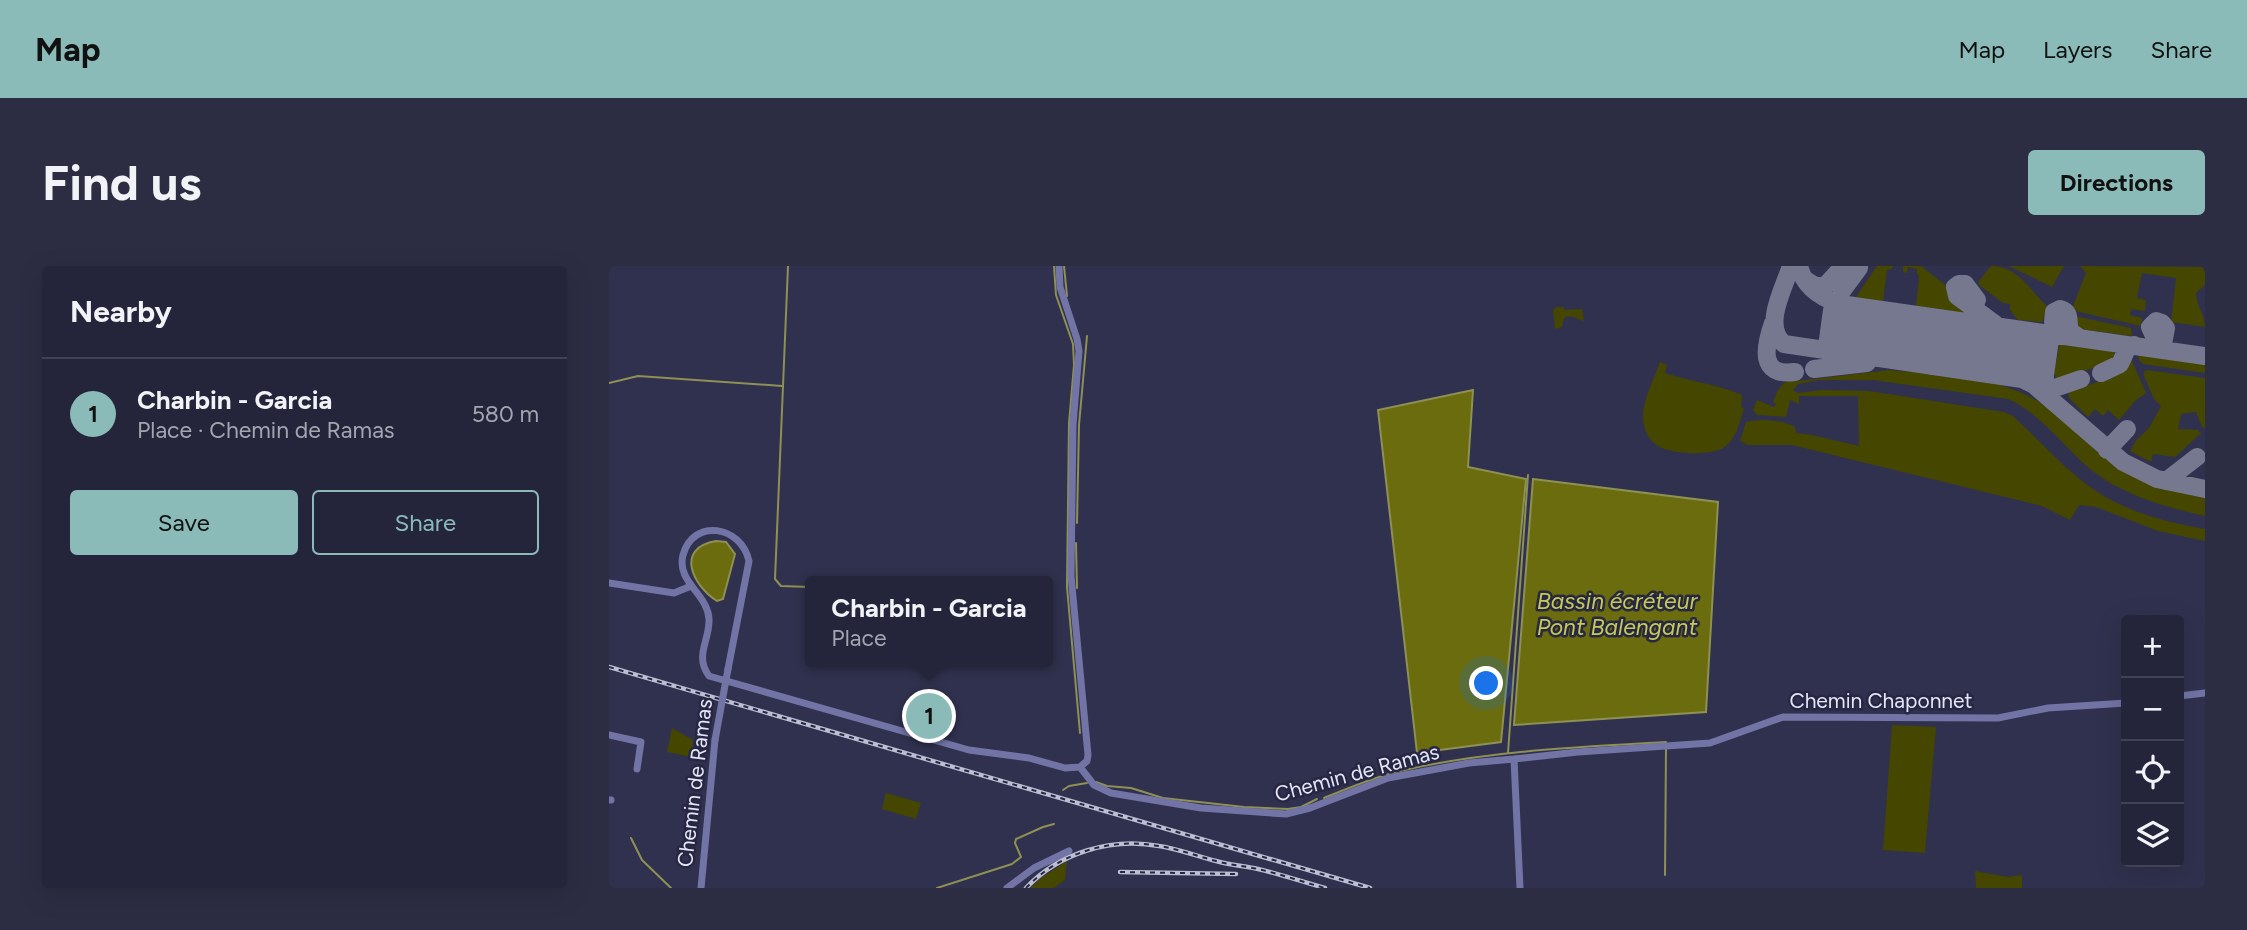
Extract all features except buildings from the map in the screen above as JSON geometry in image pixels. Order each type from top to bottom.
[{"type":"street","points":[[1059,266],[1060,287],[1079,351],[1073,425],[1071,576],[1088,755],[1087,761],[1080,767]]},
{"type":"street","name":"Chemin de Ramas","points":[[701,888],[715,740],[728,669],[748,561],[747,553],[737,539],[722,531],[711,531],[696,536],[691,541],[683,557],[682,569],[709,615],[701,663],[709,676],[969,750],[1029,758],[1065,768],[1080,767],[1094,785],[1111,793],[1176,805],[1286,814],[1310,808],[1388,778],[1469,763],[1514,759]]},
{"type":"street","points":[[609,583],[674,593],[691,586]]},
{"type":"street","points":[[2184,695],[2205,693]]},
{"type":"street","name":"Chemin Chaponnet","points":[[1514,759],[1710,743],[1783,717],[1998,718],[2048,708],[2121,703]]},
{"type":"street","points":[[609,735],[641,742],[637,769]]},
{"type":"street","points":[[1514,759],[1520,888]]},
{"type":"street","points":[[1007,888],[1069,850]]},
{"type":"shaded area","points":[[1877,266],[1893,266],[1887,270],[1883,302],[1856,297]]},
{"type":"shaded area","points":[[1903,266],[1921,266],[1948,287],[1947,293],[1965,307],[1964,313],[1916,307],[1919,276],[1917,269],[1908,267],[1907,273],[1903,272]]},
{"type":"shaded area","points":[[1991,266],[2001,267],[2017,275],[2048,307],[2042,322],[2018,320],[2010,310],[2010,304],[2003,303],[1979,285],[1978,282]]},
{"type":"shaded area","points":[[2009,266],[2064,266],[2052,287]]},
{"type":"shaded area","points":[[2080,266],[2205,267],[2205,285],[2196,293],[2205,327],[2171,322],[2176,278],[2142,273],[2137,298],[2146,300],[2145,311],[2131,309],[2130,315],[2142,318],[2141,326],[2075,311],[2073,306],[2086,273]]},
{"type":"shaded area","points":[[1556,307],[1564,307],[1565,310],[1582,309],[1584,321],[1567,317],[1564,318],[1562,327],[1555,329],[1553,310]]},
{"type":"shaded area","points":[[2075,316],[2131,328],[2132,336],[2078,329]]},
{"type":"shaded area","points":[[2060,342],[2113,350],[2115,356],[2111,362],[2057,380],[2054,373]]},
{"type":"shaded area","points":[[2138,354],[2205,363],[2205,373],[2143,364]]},
{"type":"shaded area","points":[[2131,359],[2146,393],[2136,400],[2119,420],[2108,410],[2103,416],[2095,409],[2088,417],[2069,398],[2068,392],[2118,375],[2127,368]]},
{"type":"shaded area","points":[[1660,362],[1667,365],[1665,373],[1742,395],[1741,407],[1744,408],[1733,438],[1726,446],[1711,452],[1679,452],[1660,447],[1649,438],[1644,426],[1643,412]]},
{"type":"shaded area","points":[[1890,370],[1970,379],[2010,388],[2028,396],[2053,412],[2098,453],[2129,474],[2166,488],[2205,497],[2205,516],[2145,499],[2102,478],[2041,421],[2008,399],[1873,380],[1819,380],[1798,384],[1793,390],[1798,393],[1821,390],[1869,391],[2004,412],[2013,416],[2069,470],[2102,495],[2144,514],[2205,529],[2205,541],[2158,531],[2096,507],[2079,505],[2070,520],[2042,506],[1792,445],[1748,445],[1740,441],[1746,422],[1765,420],[1795,427],[1796,433],[1859,446],[1858,396],[1799,396],[1799,404],[1790,400],[1786,417],[1757,415],[1753,410],[1757,400],[1774,407],[1776,404],[1773,402],[1779,390],[1791,380]]},
{"type":"shaded area","points":[[2146,370],[2205,378],[2205,428],[2202,427],[2196,412],[2181,414],[2178,429],[2198,430],[2201,433],[2175,457],[2153,454],[2151,462],[2130,451],[2137,439],[2149,428],[2161,406],[2154,399],[2143,374]]},
{"type":"shaded area","points":[[1892,725],[1936,727],[1925,853],[1883,850]]},
{"type":"shaded area","points":[[672,728],[693,740],[692,757],[667,752]]},
{"type":"shaded area","points":[[886,793],[921,803],[916,819],[882,809]]},
{"type":"shaded area","points":[[1067,861],[1065,880],[1054,888],[1030,888],[1042,877]]},
{"type":"shaded area","points":[[1975,871],[2008,877],[2022,875],[2022,888],[1976,888]]},
{"type":"water","points":[[1473,390],[1468,467],[1526,479],[1501,742],[1417,753],[1378,410]]},
{"type":"water","name":"Bassin écréteur Pont Balengant","points":[[1533,479],[1718,502],[1706,712],[1514,725]]},
{"type":"water","points":[[716,541],[726,542],[735,554],[723,599],[717,601],[701,586],[692,568],[695,551]]},
{"type":"waterway","points":[[788,266],[775,579],[781,586],[805,587]]},
{"type":"waterway","points":[[1054,266],[1056,295],[1073,344],[1067,587],[1080,733]]},
{"type":"waterway","points":[[1064,266],[1067,296]]},
{"type":"waterway","points":[[1077,523],[1079,425],[1087,336]]},
{"type":"waterway","points":[[609,383],[638,376],[782,386]]},
{"type":"waterway","points":[[1508,753],[1528,475]]},
{"type":"waterway","points":[[1076,543],[1077,588]]},
{"type":"waterway","points":[[1324,798],[1390,773],[1433,764],[1532,751],[1666,742]]},
{"type":"waterway","points":[[1665,875],[1666,748]]},
{"type":"waterway","points":[[1096,782],[1131,788],[1163,798],[1244,807],[1288,809],[1301,807],[1317,799]]},
{"type":"waterway","points":[[1063,790],[1069,786],[1087,783]]},
{"type":"waterway","points":[[937,888],[1012,864],[1021,857],[1016,839],[1054,824]]},
{"type":"waterway","points":[[631,838],[642,860],[671,888]]},
{"type":"taxiway","points":[[1791,266],[1775,317],[1775,327],[1784,344],[2022,379],[2034,385],[2123,462],[2157,479],[2205,489]]},
{"type":"taxiway","points":[[1799,266],[1814,291],[1840,304],[2205,356]]},
{"type":"taxiway","points":[[1807,281],[1815,286],[1825,286],[1843,270],[1849,273],[1850,278],[1842,291],[1859,268]]},
{"type":"taxiway","points":[[1977,300],[1965,284],[1955,287],[1957,296],[1995,324]]},
{"type":"taxiway","points":[[1839,351],[1834,352],[1827,347],[1832,310],[1838,304],[1846,308]]},
{"type":"taxiway","points":[[1854,353],[1848,354],[1842,349],[1847,312],[1852,306],[1860,310]]},
{"type":"taxiway","points":[[1868,355],[1859,355],[1857,338],[1864,312],[1867,308],[1873,310]]},
{"type":"taxiway","points":[[1883,357],[1877,358],[1871,353],[1876,316],[1881,310],[1889,314]]},
{"type":"taxiway","points":[[2053,322],[2054,312],[2064,310],[2068,315],[2070,331],[2080,338]]},
{"type":"taxiway","points":[[1897,359],[1892,360],[1886,355],[1890,318],[1896,312],[1904,316]]},
{"type":"taxiway","points":[[1912,361],[1903,361],[1900,344],[1907,318],[1910,314],[1916,316]]},
{"type":"taxiway","points":[[1923,364],[1915,359],[1920,322],[1925,317],[1933,320]]},
{"type":"taxiway","points":[[1941,365],[1932,366],[1929,361],[1934,324],[1939,319],[1948,322]]},
{"type":"taxiway","points":[[1953,368],[1944,363],[1949,326],[1954,321],[1960,322]]},
{"type":"taxiway","points":[[2155,338],[2150,327],[2156,321],[2166,328],[2163,344],[2155,348]]},
{"type":"taxiway","points":[[1773,323],[1767,350],[1770,365],[1775,370],[1795,372]]},
{"type":"taxiway","points":[[1970,369],[1964,370],[1958,365],[1963,328],[1968,323],[1976,327]]},
{"type":"taxiway","points":[[1981,372],[1976,372],[1972,367],[1977,330],[1983,325],[1989,326]]},
{"type":"taxiway","points":[[1999,373],[1993,374],[1987,369],[1992,332],[1997,327],[2005,331]]},
{"type":"taxiway","points":[[2011,376],[2002,371],[2007,334],[2012,329],[2018,330]]},
{"type":"taxiway","points":[[2028,377],[2022,379],[2016,373],[2021,336],[2026,331],[2034,335]]},
{"type":"taxiway","points":[[2045,375],[2050,340],[2048,335],[2043,333],[2035,338],[2031,378],[2039,381],[2045,375],[2045,385],[2052,389],[2081,379]]},
{"type":"taxiway","points":[[2101,373],[2120,364],[2127,349],[2134,345]]},
{"type":"taxiway","points":[[1814,369],[1867,363]]},
{"type":"taxiway","points":[[2107,450],[2127,429]]},
{"type":"taxiway","points":[[2166,481],[2197,457]]},
{"type":"railway","points":[[609,667],[1370,888]]},
{"type":"railway","points":[[1026,888],[1054,865],[1070,857],[1087,850],[1123,844],[1166,847],[1325,888]]},
{"type":"railway","points":[[1120,872],[1236,874]]},
{"type":"place","name":"Charbin - Garcia","points":[[929,716]]}]
